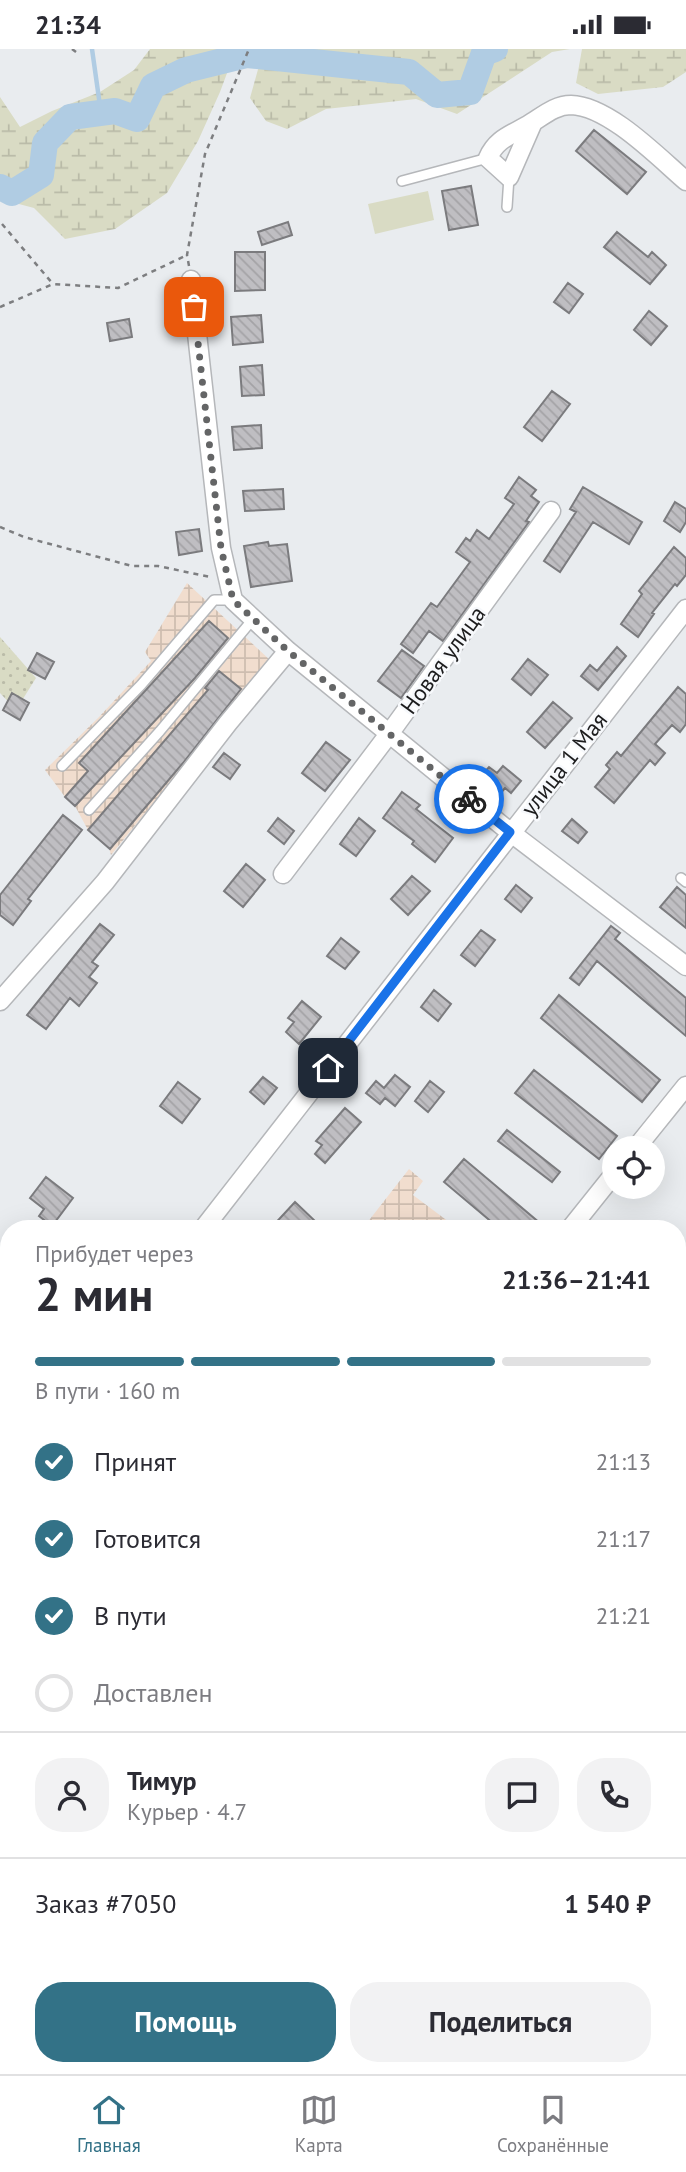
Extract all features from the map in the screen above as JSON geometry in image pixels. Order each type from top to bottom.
[{"type":"street","points":[[533,122],[509,177],[488,157],[494,145],[549,111],[571,105],[594,111],[620,124],[686,181]]},
{"type":"street","points":[[191,280],[221,548],[233,600],[288,651],[510,832],[686,966]]},
{"type":"street","name":"Новая улица","points":[[283,874],[389,734],[551,511]]},
{"type":"street","name":"улица 1 Мая","points":[[209,1220],[686,609]]},
{"type":"street","points":[[0,1001],[105,882],[228,723],[288,651]]},
{"type":"street","points":[[646,1136],[686,1086]]},
{"type":"street","points":[[582,1220],[602,1191]]},
{"type":"lane","points":[[402,181],[488,157]]},
{"type":"lane","points":[[507,207],[509,177]]},
{"type":"lane","points":[[62,766],[141,685],[214,600],[233,600]]},
{"type":"lane","points":[[89,810],[160,731],[253,618]]},
{"type":"path","points":[[191,280],[187,255],[205,154],[248,49]]},
{"type":"path","points":[[2,224],[54,284]]},
{"type":"path","points":[[0,307],[54,284],[118,288],[187,255]]},
{"type":"path","points":[[0,527],[24,537],[132,566],[158,566],[209,576],[233,600]]},
{"type":"shaded area","points":[[187,583],[270,660],[111,855],[109,848],[88,830],[75,806],[45,770],[151,661],[145,652]]},
{"type":"shaded area","points":[[409,1169],[423,1181],[413,1195],[446,1220],[369,1220]]},
{"type":"green space","points":[[150,49],[236,49],[198,141],[167,193],[115,229],[65,239],[34,208],[0,199],[0,97],[20,127],[100,92],[134,70]]},
{"type":"green space","points":[[272,49],[570,49],[552,52],[457,114],[416,99],[326,109],[287,129],[266,121],[250,98],[262,55]]},
{"type":"green space","points":[[582,49],[686,49],[686,72],[663,87],[598,94],[576,83]]},
{"type":"green space","points":[[428,191],[434,220],[375,234],[368,204]]},
{"type":"green space","points":[[0,637],[36,678],[16,710],[0,693]]},
{"type":"building","points":[[594,130],[646,172],[627,194],[576,151]]},
{"type":"building","points":[[471,186],[478,225],[449,230],[442,191]]},
{"type":"building","points":[[288,222],[292,235],[262,245],[258,232]]},
{"type":"building","points":[[617,232],[648,257],[652,252],[666,265],[650,284],[604,247]]},
{"type":"building","points":[[235,252],[265,252],[265,290],[235,291]]},
{"type":"building","points":[[568,283],[583,294],[569,313],[554,302]]},
{"type":"building","points":[[649,311],[667,326],[651,345],[634,330]]},
{"type":"building","points":[[261,315],[263,342],[233,345],[231,317]]},
{"type":"building","points":[[129,319],[132,337],[110,341],[107,323]]},
{"type":"building","points":[[262,365],[264,395],[242,396],[240,367]]},
{"type":"building","points":[[552,391],[570,404],[542,441],[524,427]]},
{"type":"building","points":[[261,425],[262,448],[234,450],[232,427]]},
{"type":"building","points":[[519,477],[536,490],[531,496],[539,502],[526,521],[529,522],[443,641],[429,631],[413,653],[401,644],[431,603],[437,607],[470,562],[456,552],[466,538],[470,541],[477,530],[489,539],[514,504],[505,498]]},
{"type":"building","points":[[583,487],[642,522],[629,544],[593,522],[560,572],[544,561],[576,512],[570,509]]},
{"type":"building","points":[[283,489],[284,509],[245,511],[243,491]]},
{"type":"building","points":[[675,502],[686,509],[686,522],[680,532],[664,521]]},
{"type":"building","points":[[199,529],[202,551],[179,555],[176,532]]},
{"type":"building","points":[[268,542],[269,546],[287,544],[292,581],[251,587],[244,546]]},
{"type":"building","points":[[674,547],[686,558],[686,575],[677,586],[675,584],[652,613],[654,614],[638,637],[621,624],[642,594],[639,591]]},
{"type":"building","points":[[209,621],[228,638],[195,678],[75,806],[65,797],[88,771],[79,763]]},
{"type":"building","points":[[617,647],[626,656],[598,690],[581,676],[590,665],[597,671]]},
{"type":"building","points":[[402,650],[424,666],[401,698],[378,681]]},
{"type":"building","points":[[37,653],[54,662],[45,679],[28,670]]},
{"type":"building","points":[[528,659],[548,675],[531,695],[512,679]]},
{"type":"building","points":[[219,671],[241,689],[110,849],[88,830],[208,690],[205,688]]},
{"type":"building","points":[[678,687],[686,694],[686,724],[680,732],[672,725],[655,744],[665,753],[655,765],[650,760],[614,803],[595,787],[610,769],[606,765],[617,752],[621,756]]},
{"type":"building","points":[[12,693],[29,703],[20,720],[3,710]]},
{"type":"building","points":[[553,702],[572,718],[545,748],[527,732]]},
{"type":"building","points":[[326,742],[350,760],[325,791],[302,773]]},
{"type":"building","points":[[224,753],[240,765],[230,779],[213,767]]},
{"type":"building","points":[[503,766],[521,781],[511,793],[505,788],[494,801],[474,784],[489,767],[497,773]]},
{"type":"building","points":[[402,792],[420,805],[416,809],[453,838],[435,862],[412,844],[414,841],[383,818]]},
{"type":"building","points":[[63,815],[82,830],[28,899],[31,901],[13,925],[0,915],[0,895]]},
{"type":"building","points":[[278,818],[294,831],[284,844],[268,831]]},
{"type":"building","points":[[359,818],[375,831],[356,856],[340,844]]},
{"type":"building","points":[[572,819],[587,832],[578,843],[562,831]]},
{"type":"building","points":[[246,864],[265,880],[243,907],[224,891]]},
{"type":"building","points":[[412,876],[430,891],[408,915],[391,899]]},
{"type":"building","points":[[516,885],[532,898],[521,912],[505,899]]},
{"type":"building","points":[[677,887],[686,895],[686,928],[660,907]]},
{"type":"building","points":[[100,924],[114,935],[92,962],[98,966],[89,977],[97,983],[79,1006],[70,998],[46,1029],[27,1015]]},
{"type":"building","points":[[611,926],[620,933],[615,939],[686,998],[686,1036],[597,961],[579,985],[570,978]]},
{"type":"building","points":[[481,930],[495,940],[475,966],[461,955]]},
{"type":"building","points":[[341,938],[359,952],[345,969],[327,956]]},
{"type":"building","points":[[434,990],[451,1004],[438,1021],[421,1007]]},
{"type":"building","points":[[559,995],[660,1080],[642,1102],[541,1018]]},
{"type":"building","points":[[302,1001],[321,1017],[299,1044],[286,1032],[294,1022],[288,1018]]},
{"type":"building","points":[[534,1070],[617,1136],[602,1136],[602,1155],[599,1159],[515,1093]]},
{"type":"building","points":[[395,1075],[410,1087],[395,1106],[385,1098],[380,1104],[366,1093],[376,1081],[384,1088]]},
{"type":"building","points":[[263,1077],[277,1088],[264,1104],[250,1092]]},
{"type":"building","points":[[430,1081],[444,1092],[428,1112],[415,1101]]},
{"type":"building","points":[[178,1082],[200,1099],[182,1123],[160,1106]]},
{"type":"building","points":[[345,1108],[361,1122],[325,1163],[315,1154],[322,1145],[316,1141]]},
{"type":"building","points":[[507,1130],[560,1172],[552,1182],[498,1141]]},
{"type":"building","points":[[464,1159],[536,1220],[489,1220],[444,1182]]},
{"type":"building","points":[[46,1177],[73,1198],[56,1220],[44,1220],[39,1216],[44,1209],[30,1198]]},
{"type":"building","points":[[295,1202],[314,1220],[278,1220]]},
{"type":"waterway","points":[[92,49],[101,113]]},
{"type":"waterway","points":[[0,187],[12,193],[41,175],[45,143],[70,117],[115,111],[137,119],[153,86],[186,70],[247,55],[409,72],[437,95],[470,92],[484,53],[495,49]]},
{"type":"way so far","points":[[194,307],[221,548],[233,600],[288,651],[469,799]]},
{"type":"route","points":[[328,1068],[510,832],[469,799]]}]
